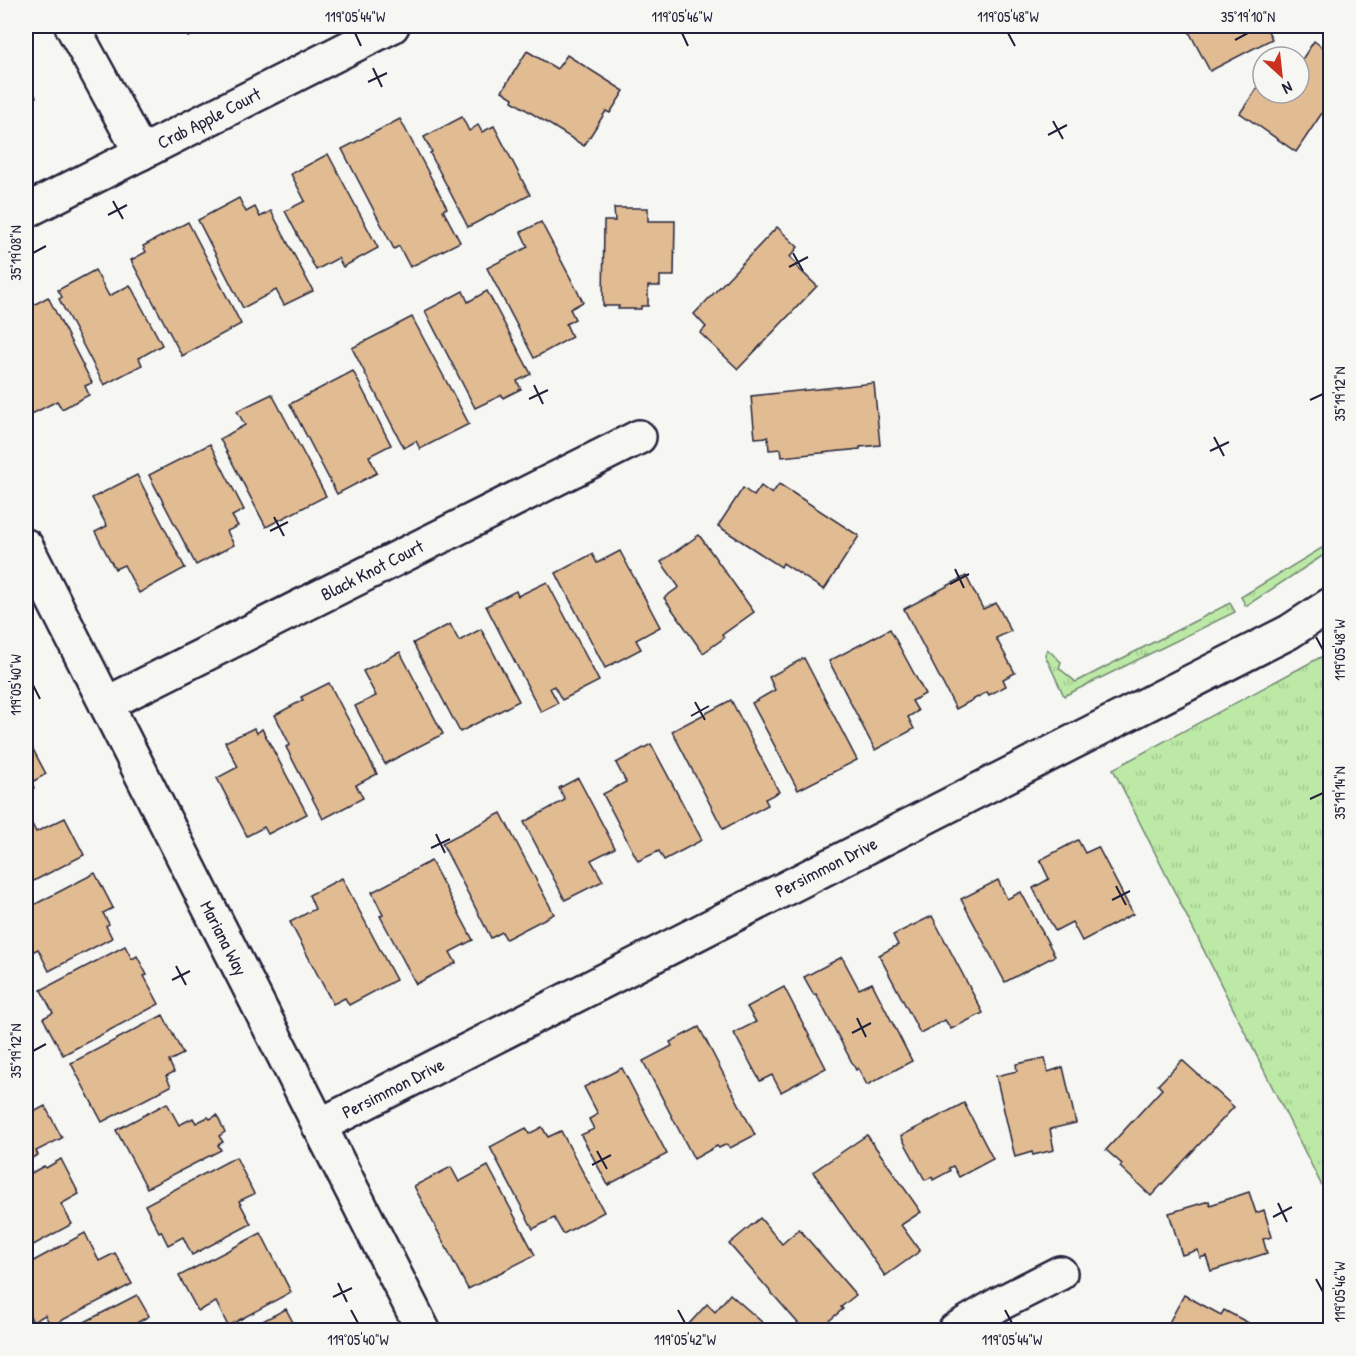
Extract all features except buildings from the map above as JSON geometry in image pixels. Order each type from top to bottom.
[{"type":"street","points":[[72,26],[141,153]]},
{"type":"street","name":"Crab Apple Court","points":[[26,212],[392,26]]},
{"type":"street","name":"Black Knot Court","points":[[106,704],[639,437]]},
{"type":"street","name":"Mariana Way","points":[[26,546],[423,1330]]},
{"type":"street","name":"Persimmon Drive","points":[[319,1126],[1289,632],[1330,605]]},
{"type":"street","points":[[955,1330],[999,1304],[1060,1273]]},
{"type":"green space","points":[[1330,543],[1330,551],[1246,606],[1241,597]]},
{"type":"green space","points":[[1230,603],[1235,612],[1064,696],[1045,655],[1047,649],[1061,662],[1059,668],[1076,682]]},
{"type":"green space","points":[[1330,652],[1330,1202],[1113,769]]}]
